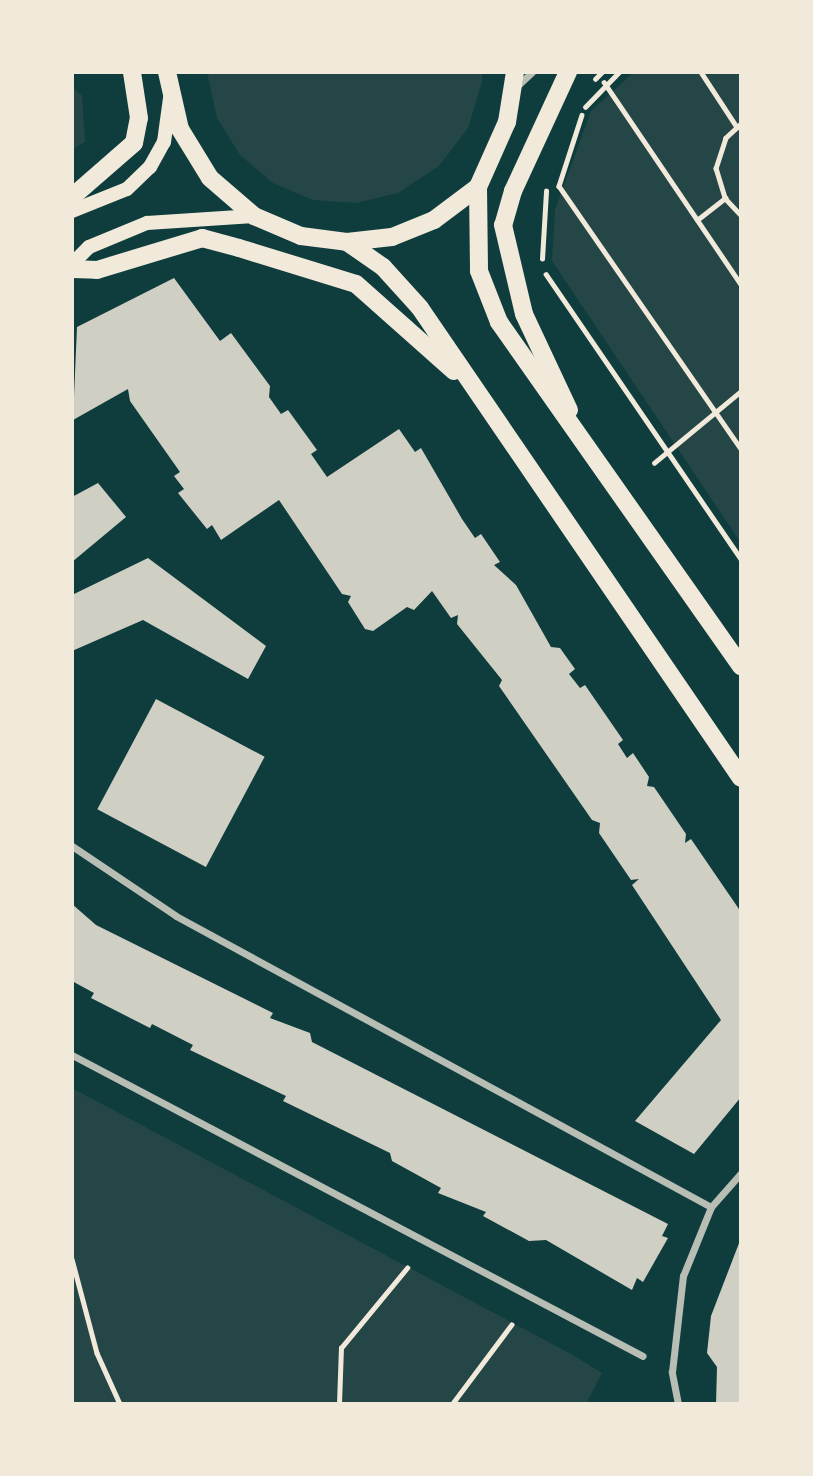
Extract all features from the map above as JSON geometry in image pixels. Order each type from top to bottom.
[{"type":"main road","points":[[72,198],[134,144],[139,118],[132,72]]},
{"type":"main road","points":[[167,72],[170,97],[180,129],[210,178],[254,216],[302,236],[347,242],[392,236],[434,220],[478,187]]},
{"type":"main road","points":[[568,72],[513,191],[503,225],[524,314],[574,423]]},
{"type":"main road","points":[[515,80],[508,122],[478,187],[478,271],[499,322],[524,365],[574,423],[741,666]]},
{"type":"main road","points":[[72,211],[127,188],[149,167],[164,142],[170,97]]},
{"type":"main road","points":[[72,264],[89,247],[146,223],[254,216]]},
{"type":"main road","points":[[72,269],[97,270],[202,238],[239,247],[356,284],[411,340],[462,377]]},
{"type":"main road","points":[[347,242],[383,267],[420,308],[462,377],[741,778]]},
{"type":"street","points":[[515,80],[532,72]]},
{"type":"street","points":[[72,846],[176,916],[711,1207]]},
{"type":"street","points":[[72,1055],[643,1356]]},
{"type":"street","points":[[678,1404],[675,1311],[711,1207],[741,1174]]},
{"type":"path","points":[[590,84],[602,72]]},
{"type":"path","points":[[619,72],[603,82],[584,109],[559,186],[741,449]]},
{"type":"path","points":[[701,72],[739,126],[716,168],[725,198],[741,215]]},
{"type":"path","points":[[603,82],[741,284]]},
{"type":"path","points":[[548,182],[543,269],[741,559]]},
{"type":"path","points":[[697,220],[725,198]]},
{"type":"path","points":[[654,463],[741,391]]},
{"type":"path","points":[[72,1259],[97,1353],[120,1404]]},
{"type":"path","points":[[339,1404],[341,1348],[407,1268]]},
{"type":"path","points":[[452,1404],[511,1325]]},
{"type":"shaded area","points":[[207,72],[482,72],[482,82],[468,128],[439,166],[398,193],[356,203],[313,200],[273,183],[240,155],[217,118]]},
{"type":"shaded area","points":[[634,72],[741,72],[741,543],[552,261],[555,210],[591,111]]},
{"type":"shaded area","points":[[72,86],[82,96],[85,142],[72,149]]},
{"type":"shaded area","points":[[72,1088],[602,1373],[586,1404],[72,1404]]},
{"type":"building","points":[[174,278],[220,341],[231,333],[270,386],[269,397],[281,414],[288,410],[317,450],[311,454],[327,477],[399,429],[415,452],[421,448],[475,538],[481,534],[500,562],[494,565],[516,585],[551,647],[560,648],[575,669],[569,674],[580,688],[585,685],[623,740],[618,744],[627,758],[633,753],[649,777],[647,786],[654,787],[686,834],[685,843],[691,839],[741,912],[741,1097],[694,1154],[635,1121],[721,1020],[632,885],[639,879],[631,880],[599,833],[600,823],[592,820],[499,686],[502,680],[457,624],[458,615],[451,618],[432,591],[414,610],[407,607],[373,631],[365,629],[348,602],[351,596],[342,594],[279,500],[221,540],[212,525],[207,529],[178,493],[184,489],[174,476],[180,472],[130,401],[128,389],[73,420],[77,327]]},
{"type":"building","points":[[98,483],[126,517],[72,562],[72,497]]},
{"type":"building","points":[[148,558],[266,646],[248,679],[143,620],[72,651],[72,595]]},
{"type":"building","points":[[156,699],[265,757],[206,867],[97,809]]},
{"type":"building","points":[[72,904],[96,925],[273,1013],[270,1018],[310,1033],[312,1042],[668,1224],[662,1236],[668,1238],[643,1282],[637,1278],[632,1290],[546,1240],[529,1241],[483,1216],[486,1212],[438,1193],[441,1188],[392,1161],[390,1153],[283,1101],[286,1096],[190,1050],[193,1045],[152,1024],[150,1028],[91,998],[94,993],[72,981]]},
{"type":"building","points":[[741,1238],[741,1404],[716,1404],[717,1367],[707,1353],[711,1316]]}]
